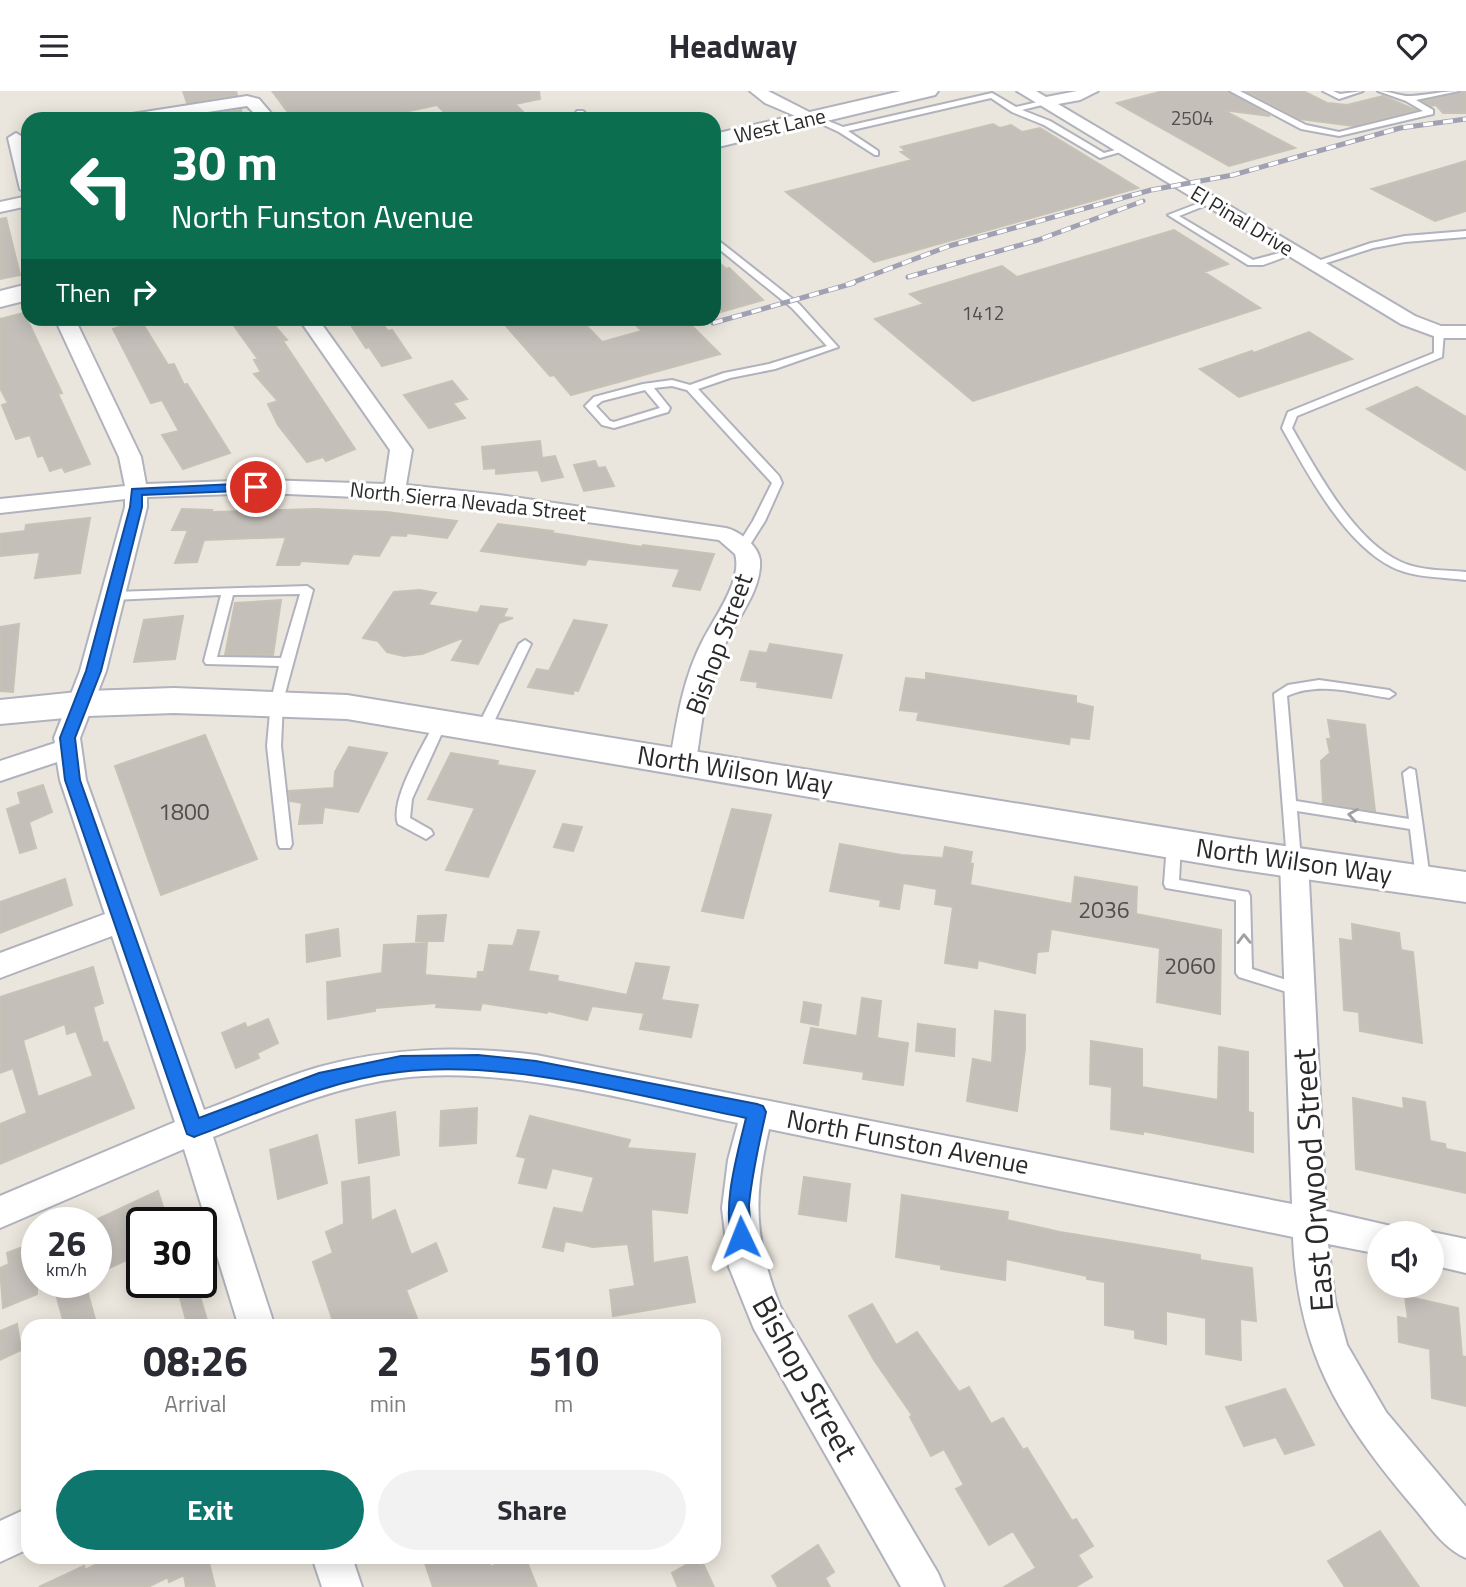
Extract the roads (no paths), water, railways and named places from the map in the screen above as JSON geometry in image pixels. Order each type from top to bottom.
[{"type":"main road","name":"West Lane","points":[[721,139],[875,91]]},
{"type":"main road","name":"West Lane","points":[[721,127],[804,114],[844,120],[928,91]]},
{"type":"main road","points":[[0,299],[21,294]]},
{"type":"main road","name":"North Wilson Way","points":[[0,712],[80,704],[204,699],[347,707],[1174,844],[1466,887]]},
{"type":"street","points":[[758,91],[804,114]]},
{"type":"street","name":"El Pinal Drive","points":[[1025,91],[1416,324],[1439,332],[1466,333]]},
{"type":"street","points":[[1043,102],[1076,97],[1090,91]]},
{"type":"street","points":[[178,112],[250,101],[261,112]]},
{"type":"street","points":[[15,138],[21,162]]},
{"type":"street","points":[[0,207],[21,202]]},
{"type":"street","points":[[68,326],[130,457],[136,492],[136,507],[93,671],[67,738],[73,780],[194,1129],[254,1319]]},
{"type":"street","points":[[314,326],[401,450],[394,491]]},
{"type":"street","name":"North Sierra Nevada Street","points":[[0,506],[136,492],[234,487],[394,491],[498,501],[734,542]]},
{"type":"street","name":"Bishop Street","points":[[683,761],[695,692],[714,642],[737,601],[747,573],[748,559],[734,542]]},
{"type":"street","points":[[0,771],[68,748]]},
{"type":"street","name":"East Orwood Street","points":[[1294,861],[1316,1303],[1330,1350],[1344,1379],[1381,1435],[1466,1538]]},
{"type":"street","points":[[0,966],[120,921]]},
{"type":"street","name":"North Funston Avenue","points":[[0,1212],[194,1129],[319,1081],[401,1064],[478,1062],[536,1069],[757,1112],[1367,1236]]},
{"type":"street","name":"Bishop Street","points":[[757,1112],[745,1160],[739,1208],[747,1267],[767,1317],[924,1587]]},
{"type":"street","points":[[1444,1251],[1466,1256]]},
{"type":"street","points":[[0,1542],[21,1532]]},
{"type":"street","points":[[334,1564],[342,1587]]},
{"type":"lane","points":[[1234,91],[1304,127],[1339,134],[1430,112],[1409,99],[1382,91]]},
{"type":"lane","points":[[1328,91],[1339,97],[1359,91]]},
{"type":"lane","points":[[1409,99],[1455,91]]},
{"type":"lane","points":[[844,120],[867,124],[992,95],[1103,156],[1123,150]]},
{"type":"lane","points":[[1015,110],[1043,102]]},
{"type":"lane","points":[[844,120],[867,124]]},
{"type":"lane","points":[[844,120],[875,153]]},
{"type":"lane","points":[[1210,202],[1172,215],[1251,263],[1260,263],[1294,252]]},
{"type":"lane","points":[[1314,264],[1371,246],[1405,239],[1466,235]]},
{"type":"lane","points":[[691,388],[728,375],[771,367],[833,347],[819,328],[752,270],[730,257],[721,247]]},
{"type":"lane","points":[[1439,332],[1439,355],[1292,414],[1287,428],[1363,540],[1384,558],[1401,566],[1466,576]]},
{"type":"lane","points":[[647,386],[664,410],[614,425],[606,423],[590,406],[598,399],[647,386],[672,383],[691,388],[778,483],[760,521],[734,542]]},
{"type":"lane","points":[[113,596],[307,590],[277,701],[274,746],[285,844]]},
{"type":"lane","points":[[228,591],[210,661],[286,662]]},
{"type":"lane","points":[[484,728],[525,644]]},
{"type":"lane","points":[[1294,861],[1280,694],[1293,686],[1311,683],[1389,694]]},
{"type":"lane","points":[[426,834],[403,820],[405,799],[441,722]]},
{"type":"lane","points":[[1410,773],[1423,879]]},
{"type":"lane","points":[[1289,805],[1416,825]]},
{"type":"lane","points":[[1174,844],[1171,884],[1243,896],[1244,973],[1300,990]]},
{"type":"railway","points":[[846,285],[949,246],[1151,190],[1233,175],[1400,128],[1466,119]]},
{"type":"railway","points":[[908,277],[1038,240],[1143,201]]},
{"type":"railway","points":[[721,321],[854,283]]}]
